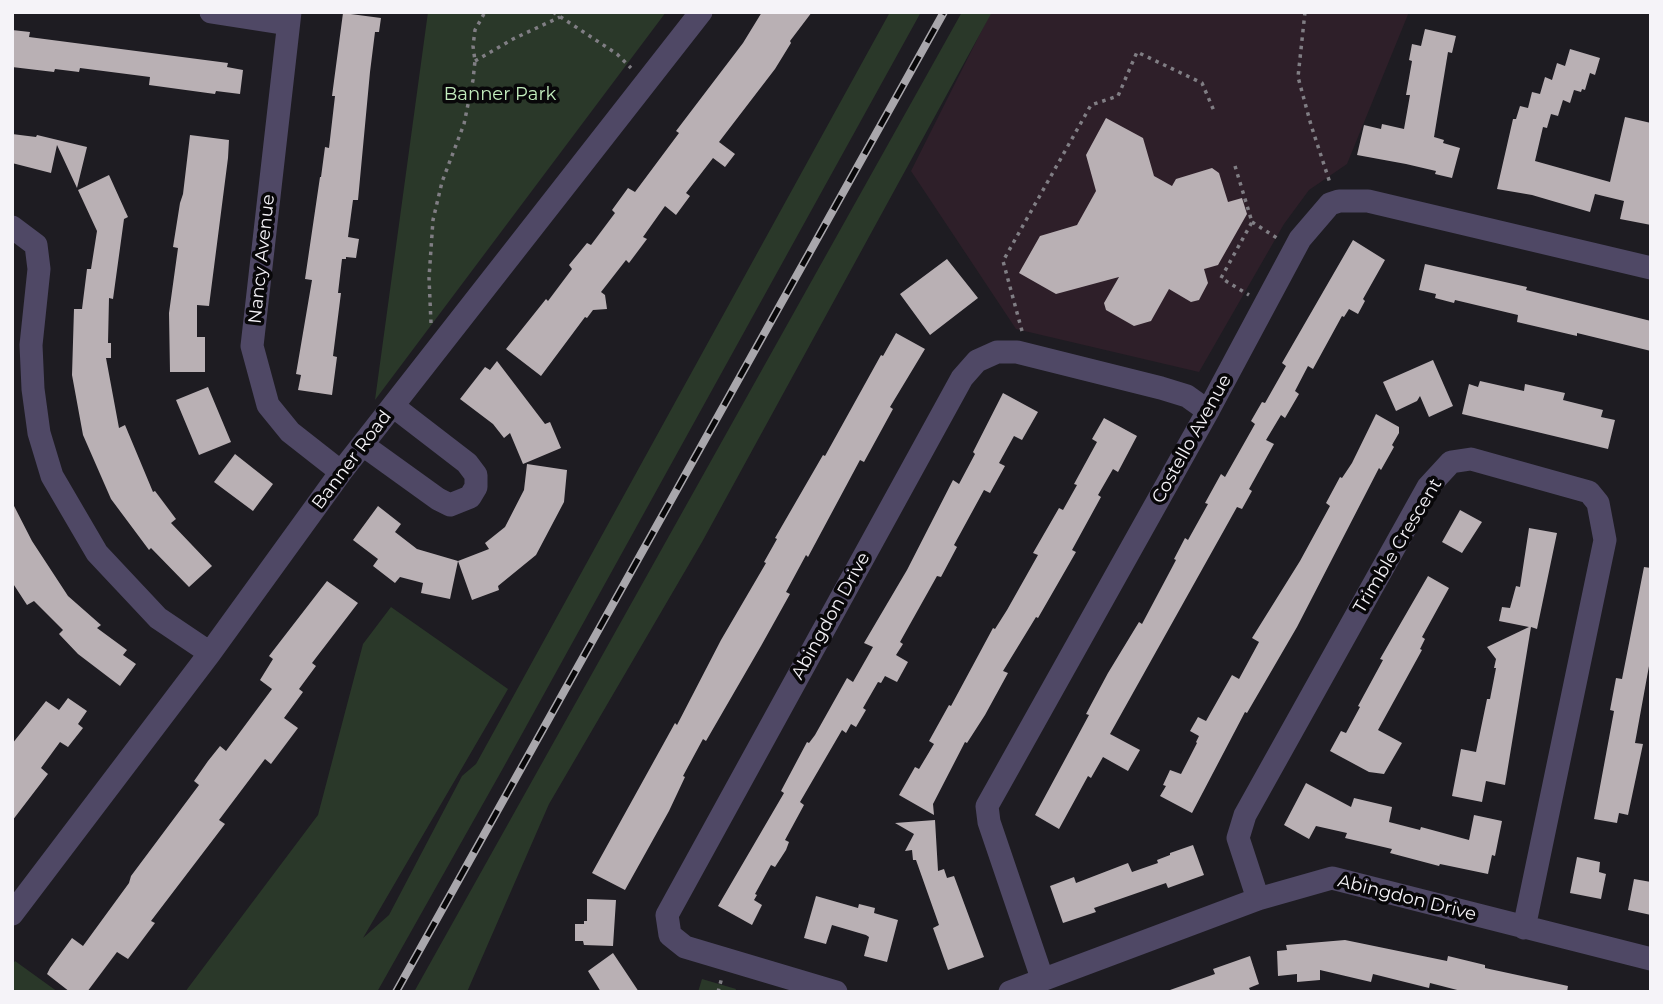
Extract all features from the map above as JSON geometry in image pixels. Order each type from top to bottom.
[{"type":"street","points":[[211,12],[289,18]]},
{"type":"street","name":"Banner Road","points":[[12,914],[209,653],[341,472],[701,12]]},
{"type":"street","name":"Nancy Avenue","points":[[289,18],[252,346],[268,405],[290,432],[341,472]]},
{"type":"street","points":[[1339,201],[1368,201],[1651,268]]},
{"type":"street","name":"Costello Avenue","points":[[1042,978],[989,822],[986,806],[1208,411],[1300,239],[1330,204],[1339,201]]},
{"type":"street","points":[[12,227],[36,245],[40,269],[31,345],[33,389],[39,433],[52,476],[97,553],[158,618],[209,653]]},
{"type":"street","name":"Abingdon Drive","points":[[836,992],[685,947],[670,935],[667,915],[962,378],[977,361],[997,352],[1017,352],[1187,396],[1208,411]]},
{"type":"street","points":[[363,445],[450,505],[470,497],[476,487],[476,475],[467,463],[393,406]]},
{"type":"street","name":"Trimble Crescent","points":[[1258,899],[1238,838],[1245,815],[1428,487],[1451,462],[1471,459],[1589,492],[1598,503],[1605,540],[1524,928]]},
{"type":"street","name":"Abingdon Drive","points":[[1010,992],[1258,899],[1332,878],[1651,960]]},
{"type":"path","points":[[440,344],[431,330],[429,278],[433,220],[442,182],[464,124],[473,80],[475,30],[485,12]]},
{"type":"path","points":[[553,12],[617,54],[647,81]]},
{"type":"path","points":[[1306,12],[1298,77],[1315,139],[1339,201]]},
{"type":"path","points":[[475,61],[560,17]]},
{"type":"path","points":[[1024,338],[1003,261],[1091,105],[1118,96],[1137,51],[1202,83],[1214,110]]},
{"type":"path","points":[[1235,166],[1252,222],[1280,240]]},
{"type":"path","points":[[1249,295],[1221,278],[1252,222]]},
{"type":"shaded area","points":[[991,12],[1409,12],[1347,164],[1309,190],[1284,224],[1199,372],[1016,329],[911,171]]},
{"type":"green space","name":"Banner Park","points":[[428,12],[666,12],[375,400]]},
{"type":"green space","points":[[890,12],[921,12],[377,992],[185,992],[318,815],[363,644],[391,607],[508,689],[363,938],[389,915],[462,776],[476,764]]},
{"type":"green space","points":[[962,12],[992,12],[702,542],[549,804],[467,992],[414,992]]},
{"type":"green space","points":[[15,961],[58,992],[12,992],[12,965]]},
{"type":"green space","points":[[702,979],[736,989],[735,992],[698,992]]},
{"type":"building","points":[[762,12],[812,12],[790,41],[775,69],[719,142],[735,154],[725,167],[713,158],[686,193],[690,196],[676,215],[665,206],[643,237],[647,239],[629,263],[626,260],[601,292],[605,295],[607,309],[593,310],[585,317],[541,376],[506,349],[572,269],[569,265],[587,243],[591,245],[615,213],[612,210],[628,188],[635,192],[679,133],[676,131],[743,43]]},
{"type":"building","points":[[343,13],[381,18],[379,32],[375,32],[358,200],[353,200],[348,237],[359,239],[356,258],[342,259],[338,293],[341,293],[333,356],[337,357],[332,395],[298,390],[301,375],[296,374],[312,280],[305,279],[325,147],[329,148],[335,96],[332,96]]},
{"type":"building","points":[[1425,29],[1456,36],[1452,53],[1448,52],[1434,137],[1460,148],[1452,178],[1435,174],[1436,171],[1357,155],[1364,125],[1381,129],[1382,124],[1404,129],[1410,95],[1406,95],[1412,44],[1421,46]]},
{"type":"building","points":[[12,30],[30,32],[29,37],[228,63],[227,67],[243,70],[240,94],[216,91],[215,94],[149,85],[150,77],[80,68],[79,72],[55,69],[54,72],[12,67]]},
{"type":"building","points":[[1570,49],[1600,58],[1595,75],[1590,73],[1585,90],[1574,90],[1570,103],[1563,100],[1558,116],[1551,114],[1547,128],[1543,127],[1535,161],[1610,182],[1625,117],[1651,123],[1651,225],[1620,219],[1624,201],[1595,194],[1590,212],[1532,195],[1497,189],[1513,119],[1516,119],[1520,106],[1528,108],[1532,92],[1540,94],[1545,77],[1552,80],[1557,63],[1565,66]]},
{"type":"building","points":[[1106,118],[1143,138],[1154,176],[1172,186],[1176,179],[1212,168],[1219,173],[1228,202],[1242,198],[1247,214],[1218,265],[1204,269],[1208,283],[1199,300],[1191,302],[1169,289],[1151,321],[1134,326],[1106,310],[1104,303],[1119,277],[1056,294],[1019,273],[1040,236],[1077,225],[1096,191],[1086,155]]},
{"type":"building","points":[[12,134],[37,135],[87,147],[77,188],[57,145],[51,173],[12,163]]},
{"type":"building","points":[[190,135],[229,140],[228,158],[209,306],[197,305],[197,337],[205,337],[205,372],[170,372],[169,313],[178,248],[173,247]]},
{"type":"building","points":[[109,175],[128,217],[124,219],[113,299],[109,298],[108,343],[111,343],[111,358],[106,358],[119,428],[125,425],[153,492],[155,491],[176,519],[171,523],[212,566],[189,587],[151,548],[149,550],[111,499],[83,435],[72,375],[74,309],[82,309],[87,269],[91,269],[97,231],[78,190]]},
{"type":"building","points":[[1353,240],[1385,260],[1363,299],[1365,301],[1358,314],[1349,309],[1344,317],[1342,316],[1313,369],[1308,366],[1295,391],[1299,394],[1285,418],[1281,415],[1266,440],[1274,444],[1249,489],[1252,491],[1242,509],[1237,507],[1110,734],[1140,750],[1128,771],[1103,757],[1091,778],[1088,776],[1059,829],[1035,815],[1089,715],[1086,714],[1108,673],[1139,622],[1142,624],[1185,538],[1188,540],[1221,474],[1225,477],[1255,424],[1251,421],[1262,402],[1265,403],[1286,366],[1282,363]]},
{"type":"building","points":[[947,259],[978,298],[930,335],[900,294]]},
{"type":"building","points":[[1425,264],[1527,287],[1526,290],[1651,321],[1651,351],[1517,322],[1518,315],[1435,298],[1436,294],[1419,290]]},
{"type":"building","points":[[896,333],[925,349],[890,407],[893,409],[864,462],[860,460],[808,557],[806,555],[786,592],[790,594],[761,646],[706,741],[703,739],[683,776],[685,777],[669,811],[625,890],[592,873],[766,563],[764,562],[777,539],[775,538]]},
{"type":"building","points":[[1433,360],[1453,406],[1429,417],[1420,396],[1417,401],[1396,411],[1383,382]]},
{"type":"building","points":[[497,361],[545,424],[550,422],[561,448],[523,464],[510,433],[504,438],[493,424],[460,399],[485,367],[490,370]]},
{"type":"building","points":[[1480,381],[1524,391],[1525,384],[1565,393],[1563,400],[1603,410],[1601,417],[1615,420],[1608,449],[1462,414],[1469,384],[1478,387]]},
{"type":"building","points":[[208,387],[231,442],[199,455],[176,400]]},
{"type":"building","points":[[1003,393],[1038,412],[1022,440],[1014,436],[999,463],[1005,466],[990,493],[984,490],[954,545],[957,547],[941,577],[937,576],[900,642],[903,644],[896,655],[908,662],[897,682],[885,676],[881,683],[878,682],[856,727],[851,724],[846,733],[842,730],[800,802],[804,805],[785,840],[789,842],[786,850],[775,867],[771,865],[755,894],[757,895],[754,900],[762,905],[752,925],[718,906],[784,793],[781,791],[807,742],[815,735],[847,678],[853,682],[873,647],[864,643],[907,570],[953,480],[959,484]]},
{"type":"building","points":[[1376,414],[1399,427],[1399,433],[1392,445],[1394,447],[1381,470],[1379,468],[1297,627],[1247,713],[1245,712],[1192,813],[1160,796],[1166,786],[1163,785],[1170,770],[1181,774],[1197,743],[1199,736],[1190,731],[1198,717],[1206,721],[1232,675],[1239,679],[1259,642],[1252,638],[1300,561],[1330,506],[1326,503],[1340,477],[1342,478],[1352,463]]},
{"type":"building","points":[[1104,418],[1137,436],[1118,472],[1113,469],[1098,495],[1101,497],[1072,550],[1076,552],[1038,618],[1036,617],[1003,671],[1008,673],[985,715],[967,743],[965,742],[933,804],[934,815],[899,795],[915,767],[919,769],[934,744],[929,741],[1038,555],[1033,553],[1059,508],[1063,510],[1077,485],[1074,484],[1097,442],[1092,439]]},
{"type":"building","points":[[235,454],[273,484],[253,511],[214,482]]},
{"type":"building","points":[[527,464],[567,470],[564,502],[536,555],[498,586],[499,590],[472,600],[458,561],[489,549],[485,543],[505,527],[524,490]]},
{"type":"building","points":[[12,502],[32,541],[68,596],[101,625],[97,628],[127,650],[123,655],[136,664],[120,686],[78,654],[59,634],[63,630],[34,601],[27,605],[12,582]]},
{"type":"building","points":[[378,506],[401,524],[395,532],[417,549],[458,561],[450,599],[421,593],[423,583],[400,577],[395,583],[373,566],[378,559],[353,540]]},
{"type":"building","points":[[1460,510],[1482,522],[1462,553],[1442,542]]},
{"type":"building","points":[[1529,528],[1557,533],[1537,629],[1531,627],[1505,785],[1486,781],[1482,802],[1452,796],[1461,749],[1476,752],[1487,699],[1490,699],[1496,659],[1487,647],[1529,627],[1499,621],[1502,607],[1510,608],[1516,586],[1520,587]]},
{"type":"building","points":[[1644,567],[1651,568],[1651,655],[1635,743],[1643,744],[1628,815],[1619,813],[1617,823],[1594,819],[1614,711],[1610,710],[1616,678],[1622,679]]},
{"type":"building","points":[[1428,576],[1449,588],[1422,637],[1425,639],[1420,649],[1422,650],[1378,730],[1402,743],[1384,774],[1369,772],[1330,751],[1341,731],[1346,733],[1383,660],[1380,659]]},
{"type":"building","points":[[327,581],[358,603],[312,663],[316,666],[299,689],[303,692],[284,718],[298,728],[271,764],[265,759],[219,820],[225,824],[151,921],[155,923],[128,959],[117,952],[87,992],[70,992],[47,974],[50,968],[72,938],[83,946],[199,785],[194,781],[208,761],[220,746],[226,751],[272,689],[260,680],[273,659],[269,656]]},
{"type":"building","points":[[68,698],[87,711],[78,724],[83,728],[68,747],[60,742],[41,768],[48,774],[12,821],[12,744],[46,701],[59,710]]},
{"type":"building","points":[[1306,783],[1351,807],[1354,798],[1392,807],[1389,822],[1420,830],[1421,827],[1469,840],[1474,815],[1502,821],[1495,856],[1492,855],[1488,874],[1440,864],[1439,866],[1390,853],[1392,849],[1345,838],[1347,833],[1316,826],[1309,839],[1284,825]]},
{"type":"building","points":[[935,820],[938,871],[944,869],[947,878],[954,876],[984,957],[948,970],[933,928],[939,925],[916,860],[913,860],[912,850],[905,851],[914,834],[895,823]]},
{"type":"building","points":[[1193,845],[1204,875],[1168,888],[1166,883],[1094,908],[1096,912],[1063,923],[1050,886],[1074,877],[1076,883],[1128,863],[1132,872],[1158,863],[1157,860],[1170,853]]},
{"type":"building","points":[[1577,857],[1600,862],[1599,872],[1606,874],[1601,899],[1570,893]]},
{"type":"building","points":[[1634,879],[1651,882],[1651,915],[1628,910]]},
{"type":"building","points":[[816,896],[858,908],[859,904],[875,908],[874,913],[898,920],[887,962],[864,956],[869,937],[832,925],[826,944],[804,938]]},
{"type":"building","points":[[587,899],[616,900],[613,946],[584,945],[583,941],[575,941],[575,924],[584,924],[584,921],[587,921]]},
{"type":"building","points":[[1345,940],[1447,961],[1448,956],[1485,965],[1485,968],[1568,986],[1567,992],[1465,992],[1430,983],[1429,988],[1373,974],[1371,982],[1320,970],[1320,980],[1297,982],[1297,974],[1278,976],[1277,951],[1287,950],[1286,945]]},
{"type":"building","points":[[613,953],[639,992],[601,992],[588,971]]},
{"type":"building","points":[[1250,956],[1259,984],[1249,988],[1251,992],[1170,992],[1215,974],[1213,969]]},
{"type":"railway","points":[[396,992],[944,12]]}]
